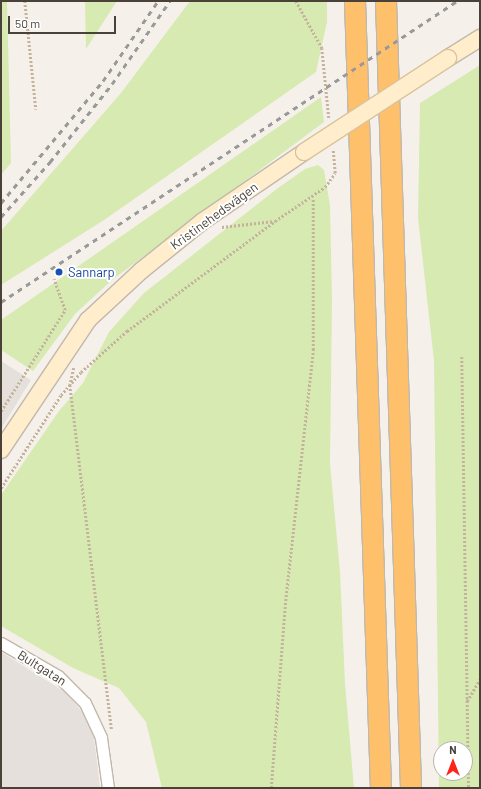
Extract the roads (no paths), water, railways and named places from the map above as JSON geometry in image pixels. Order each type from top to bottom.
[{"type":"highway","points":[[355,1],[381,788]]},
{"type":"highway","points":[[386,1],[411,788]]},
{"type":"street","name":"Kristinehedsvägen","points":[[1,450],[88,320],[142,270],[203,221],[304,152],[480,38]]},
{"type":"street","name":"Bultgatan","points":[[1,643],[58,676],[85,703],[101,738],[108,788]]},
{"type":"railway","points":[[1,203],[103,81],[158,1]]},
{"type":"railway","points":[[1,217],[50,162],[112,84],[170,1]]},
{"type":"railway","points":[[1,302],[457,1]]},
{"type":"place","name":"Sannarp","points":[[59,272]]}]
